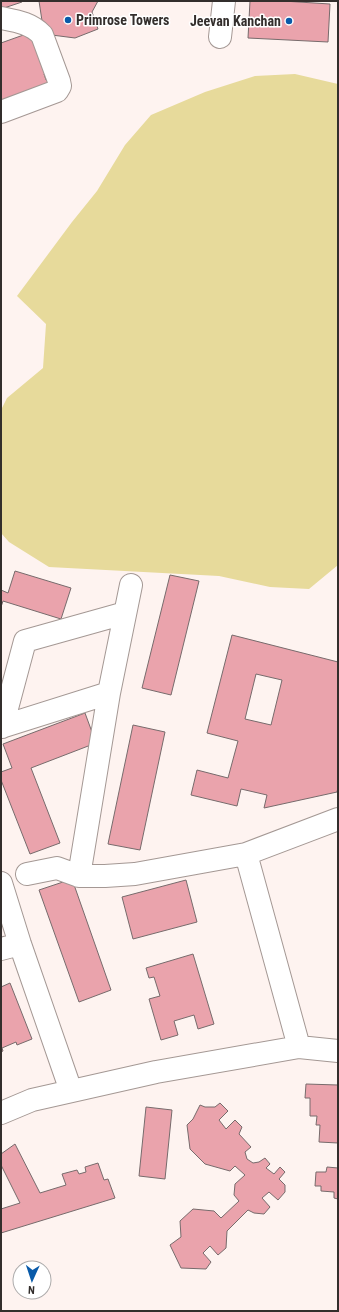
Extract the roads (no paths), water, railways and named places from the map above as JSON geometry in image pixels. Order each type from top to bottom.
[{"type":"street","points":[[220,37],[224,1]]},
{"type":"street","points":[[1,18],[28,25],[42,35],[60,86],[57,91],[1,112]]},
{"type":"street","points":[[79,876],[110,693],[131,585]]},
{"type":"street","points":[[1,727],[25,641],[125,613]]},
{"type":"street","points":[[1,727],[110,693]]},
{"type":"street","points":[[27,874],[57,868],[79,876],[135,874],[246,854],[338,819]]},
{"type":"street","points":[[246,854],[299,1047]]},
{"type":"street","points":[[1,883],[10,947],[71,1091]]},
{"type":"street","points":[[1,1113],[32,1100],[156,1072],[299,1047],[338,1051]]},
{"type":"place","name":"Primrose Towers","points":[[68,20]]},
{"type":"place","name":"Jeevan Kanchan","points":[[289,21]]}]
